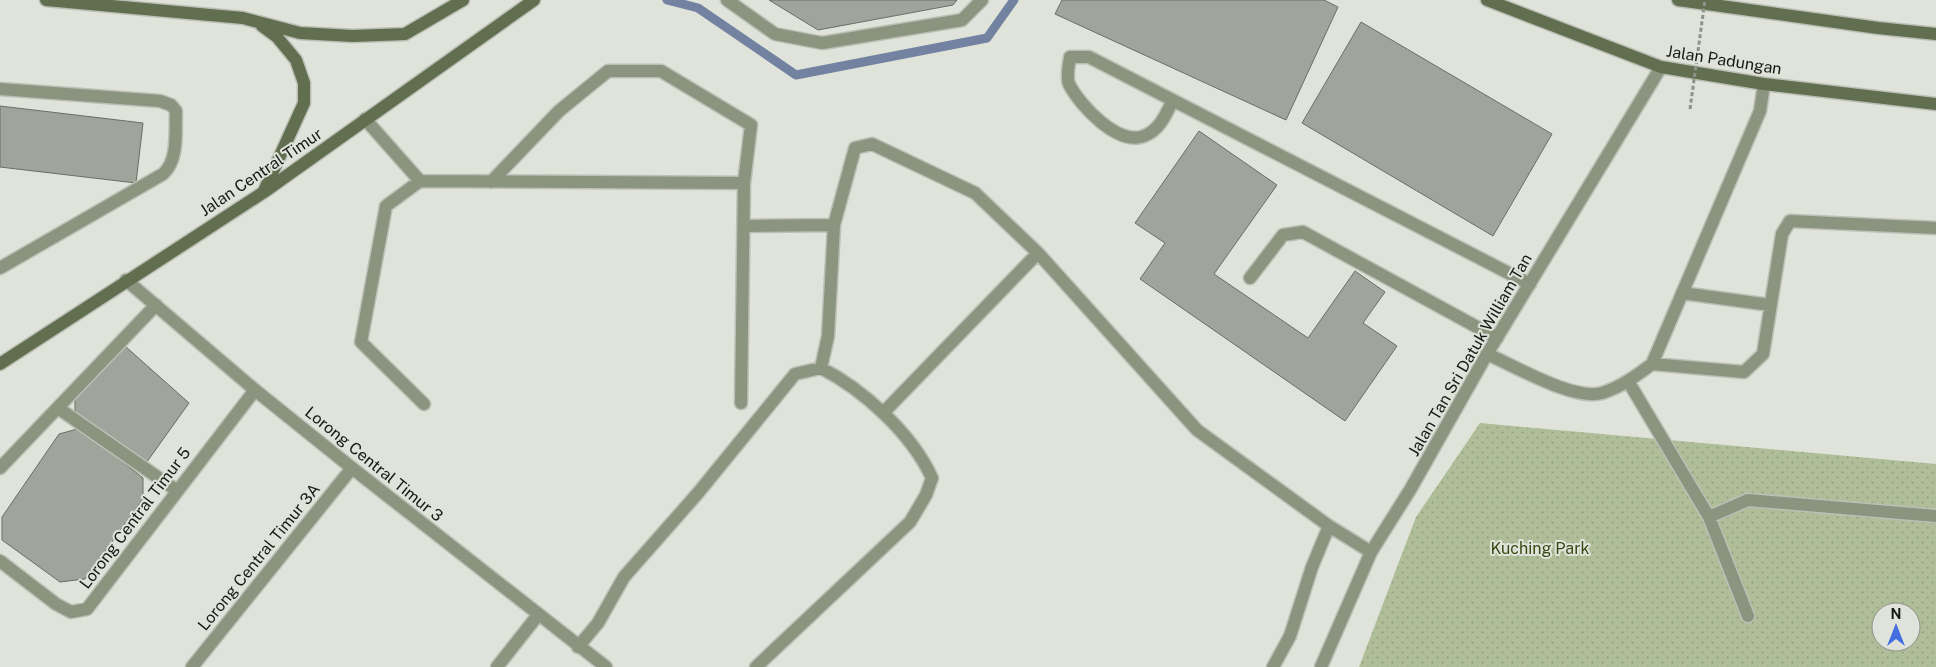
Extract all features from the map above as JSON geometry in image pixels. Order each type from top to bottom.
[{"type":"main road","points":[[46,0],[243,18],[300,33],[353,36],[405,34],[463,0]]},
{"type":"main road","name":"Jalan Central Timur","points":[[1,361],[264,192],[534,0]]},
{"type":"main road","name":"Jalan Padungan","points":[[1487,0],[1661,67],[1764,84],[1936,104]]},
{"type":"main road","points":[[1678,0],[1878,28],[1936,34]]},
{"type":"main road","points":[[256,22],[277,37],[296,60],[304,82],[304,103],[264,192]]},
{"type":"street","points":[[727,0],[775,34],[822,43],[962,20],[982,0]]},
{"type":"street","points":[[1173,100],[1161,124],[1150,132],[1144,136],[1122,137],[1090,113],[1068,82],[1070,57],[1089,57],[1173,100],[1530,284]]},
{"type":"street","name":"Jalan Tan Sri Datuk William Tan","points":[[1321,667],[1371,552],[1410,490],[1497,338],[1661,67]]},
{"type":"street","points":[[491,182],[559,111],[608,71],[661,71],[751,125],[744,183],[745,226],[741,403]]},
{"type":"street","points":[[1488,354],[1569,392],[1600,393],[1628,381],[1652,364],[1760,111],[1764,84]]},
{"type":"street","points":[[0,89],[160,101],[171,105],[176,111],[171,167],[163,174],[0,268]]},
{"type":"street","points":[[365,119],[420,181]]},
{"type":"street","points":[[821,368],[828,336],[834,224],[855,148],[872,144],[975,194],[1038,253],[1197,430],[1329,526],[1371,552]]},
{"type":"street","points":[[424,404],[361,342],[386,206],[420,181],[744,183]]},
{"type":"street","points":[[1652,364],[1744,372],[1763,354],[1782,234],[1790,221],[1936,228]]},
{"type":"street","points":[[745,226],[834,224]]},
{"type":"street","points":[[1250,278],[1284,235],[1303,232],[1497,338]]},
{"type":"street","points":[[884,412],[1038,253]]},
{"type":"street","name":"Lorong Central Timur 3","points":[[126,280],[255,390],[578,647],[606,667]]},
{"type":"street","points":[[1682,293],[1770,305]]},
{"type":"street","points":[[0,468],[156,305]]},
{"type":"street","points":[[578,647],[598,623],[624,578],[698,493],[795,374],[821,368],[884,412],[925,462],[932,478],[926,495],[910,522],[756,667]]},
{"type":"street","points":[[1628,381],[1709,517],[1748,616]]},
{"type":"street","name":"Lorong Central Timur 5","points":[[0,561],[56,604],[71,612],[87,608],[113,577],[176,490],[255,390]]},
{"type":"street","points":[[58,408],[176,490]]},
{"type":"street","name":"Lorong Central Timur 3A","points":[[192,667],[352,468]]},
{"type":"street","points":[[1709,517],[1748,500],[1936,516]]},
{"type":"street","points":[[1273,667],[1290,636],[1312,567],[1329,526]]},
{"type":"street","points":[[498,667],[538,615]]},
{"type":"path","points":[[1690,109],[1705,0]]},
{"type":"green space","name":"Kuching Park","points":[[1480,423],[1936,464],[1936,667],[1359,667],[1416,517]]},
{"type":"building","points":[[769,0],[957,0],[953,5],[818,30]]},
{"type":"building","points":[[1062,0],[1324,0],[1338,7],[1286,120],[1055,14]]},
{"type":"building","points":[[1361,22],[1552,134],[1493,236],[1302,123]]},
{"type":"building","points":[[0,106],[143,123],[136,183],[0,167]]},
{"type":"building","points":[[1199,131],[1277,185],[1214,274],[1308,338],[1355,271],[1385,292],[1363,323],[1397,346],[1345,421],[1140,279],[1165,243],[1135,223]]},
{"type":"building","points":[[125,346],[189,403],[144,466],[75,414],[75,395]]},
{"type":"building","points":[[81,428],[143,478],[143,499],[85,579],[60,582],[2,540],[2,517],[59,434]]},
{"type":"waterway","points":[[667,0],[698,8],[796,75],[987,38],[1014,0]]}]
